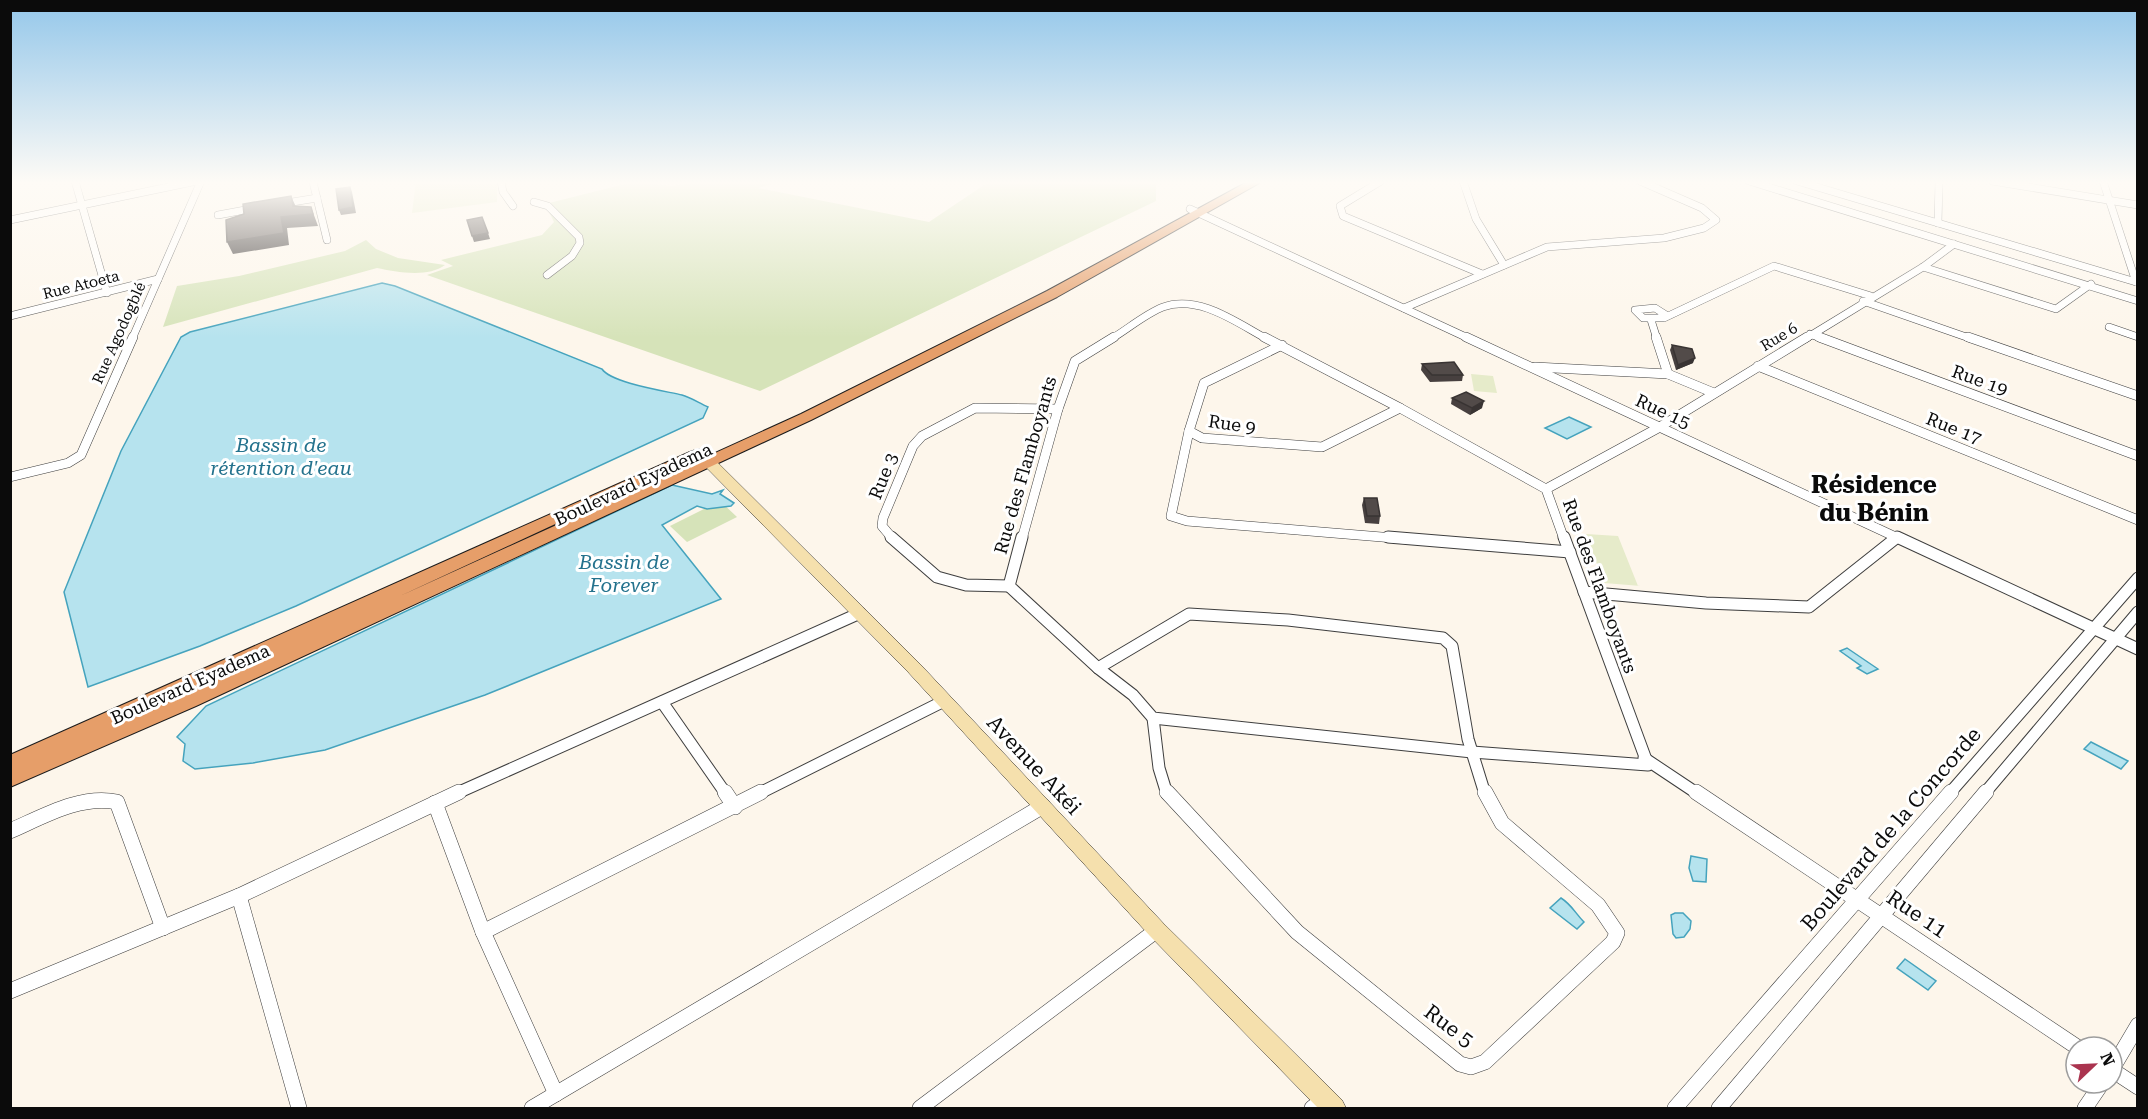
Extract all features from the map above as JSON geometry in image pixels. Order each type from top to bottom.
[{"type":"highway","points":[[10,779],[189,701],[1052,294],[1157,233]]},
{"type":"highway","name":"Boulevard Eyadema","points":[[10,765],[705,457]]},
{"type":"highway","points":[[10,756],[57,743]]},
{"type":"main road","name":"Avenue Akéi","points":[[705,457],[944,701],[1323,1105]]},
{"type":"street","points":[[91,233],[107,293]]},
{"type":"street","name":"Rue Agodogblé","points":[[10,477],[74,460],[81,455],[177,233]]},
{"type":"street","points":[[325,233],[327,240]]},
{"type":"street","points":[[547,275],[572,256],[580,243],[576,233]]},
{"type":"street","name":"Rue 15","points":[[1240,233],[2138,649]]},
{"type":"street","points":[[1384,233],[1482,274]]},
{"type":"street","points":[[1485,233],[1504,265]]},
{"type":"street","points":[[1404,308],[1553,246],[1688,233]]},
{"type":"street","points":[[1919,233],[2138,299]]},
{"type":"street","points":[[1924,233],[2090,285]]},
{"type":"street","points":[[1972,233],[2136,282],[2121,233]]},
{"type":"street","name":"Rue 6","points":[[1546,489],[1658,428],[1867,299],[1920,269],[1954,244]]},
{"type":"street","points":[[1666,315],[1655,308],[1635,310],[1637,314],[1652,320],[1664,318],[1666,315],[1774,266],[2138,396]]},
{"type":"street","points":[[1920,269],[2059,309],[2090,285]]},
{"type":"street","name":"Rue Atoeta","points":[[10,316],[158,279]]},
{"type":"street","name":"Rue des Flamboyants","points":[[1009,586],[1058,409],[1075,361],[1161,308],[1182,305],[1204,306],[1400,408],[1546,489],[1644,758]]},
{"type":"street","points":[[1652,320],[1668,374]]},
{"type":"street","points":[[2109,327],[2138,337]]},
{"type":"street","name":"Rue 19","points":[[1810,334],[2138,456]]},
{"type":"street","name":"Rue 9","points":[[1282,345],[1208,380],[1204,384],[1189,431],[1202,438],[1322,447],[1400,408]]},
{"type":"street","name":"Rue 17","points":[[1758,366],[2138,520]]},
{"type":"street","points":[[1528,367],[1668,374],[1714,393]]},
{"type":"street","name":"Rue 3","points":[[1009,586],[966,585],[937,577],[886,533],[882,526],[884,518],[913,446],[922,435],[975,408],[1058,409]]},
{"type":"street","points":[[1189,431],[1171,516],[1178,520],[1570,552]]},
{"type":"street","points":[[1584,592],[1706,603],[1809,607],[1896,538]]},
{"type":"street","name":"Boulevard de la Concorde","points":[[1675,1108],[2138,578]]},
{"type":"street","points":[[1009,586],[1098,668],[1133,695],[1153,718],[1472,752],[1648,765],[1644,758]]},
{"type":"street","points":[[1719,1108],[2138,612]]},
{"type":"street","points":[[10,991],[239,896],[435,803],[860,614]]},
{"type":"street","points":[[1098,668],[1189,614],[1288,620],[1443,638],[1452,646],[1472,752]]},
{"type":"street","points":[[483,932],[944,701]]},
{"type":"street","points":[[662,702],[735,807]]},
{"type":"street","name":"Rue 5","points":[[1153,718],[1160,768],[1167,794],[1298,932],[1450,1056],[1471,1067],[1485,1062],[1613,942],[1617,933],[1598,905],[1502,823],[1493,811],[1472,752]]},
{"type":"street","name":"Rue 11","points":[[1644,758],[2064,1038]]},
{"type":"street","points":[[10,831],[88,801],[108,798],[117,802],[163,928]]},
{"type":"street","points":[[435,803],[483,932],[556,1094]]},
{"type":"street","points":[[532,1108],[1042,806]]},
{"type":"street","points":[[239,896],[299,1108]]},
{"type":"street","points":[[920,1108],[1157,930]]},
{"type":"street","points":[[2124,1049],[2138,1025]]},
{"type":"street","points":[[2124,1078],[2138,1087]]},
{"type":"street","points":[[2085,1108],[2094,1095]]},
{"type":"green space","points":[[1089,233],[760,391],[427,275],[453,266],[441,260],[542,235]]},
{"type":"green space","points":[[366,240],[376,249],[398,258],[445,265],[430,272],[421,273],[377,268],[163,327],[177,286],[239,276],[345,251]]},
{"type":"green space","points":[[1471,374],[1493,376],[1497,393],[1474,391]]},
{"type":"green space","points":[[720,501],[737,517],[687,542],[670,526]]},
{"type":"green space","points":[[1586,534],[1618,536],[1638,586],[1604,583]]},
{"type":"water","name":"Bassin de rétention d'eau","points":[[382,283],[395,286],[602,369],[616,378],[639,386],[685,396],[708,407],[703,418],[296,606],[200,646],[88,687],[64,592],[121,451],[181,337],[190,332]]},
{"type":"water","points":[[1569,417],[1591,427],[1567,439],[1545,428]]},
{"type":"water","name":"Bassin de Forever","points":[[672,485],[712,494],[723,490],[720,494],[734,503],[731,506],[707,509],[697,506],[662,525],[721,599],[485,695],[325,750],[253,763],[195,769],[183,761],[185,744],[177,737],[206,706]]},
{"type":"water","points":[[1847,648],[1878,669],[1867,674],[1857,668],[1861,666],[1840,651]]},
{"type":"water","points":[[2091,742],[2128,761],[2121,769],[2084,749]]},
{"type":"water","points":[[1691,856],[1707,859],[1706,882],[1693,881],[1689,868]]},
{"type":"water","points":[[1561,898],[1584,922],[1577,929],[1550,908]]},
{"type":"water","points":[[1683,913],[1691,921],[1690,929],[1684,937],[1676,938],[1673,934],[1671,915]]},
{"type":"water","points":[[1905,959],[1936,981],[1928,990],[1897,968]]},
{"type":"building","points":[[227,233],[283,233],[227,242]]},
{"type":"building","points":[[1672,345],[1692,349],[1695,358],[1678,365]]},
{"type":"building","points":[[1454,362],[1463,375],[1432,375],[1422,364]]},
{"type":"building","points":[[1466,392],[1484,401],[1472,408],[1452,398]]},
{"type":"building","points":[[1364,498],[1377,498],[1380,516],[1367,516]]},
{"type":"district","name":"Résidence du Bénin","points":[[1874,499]]}]
